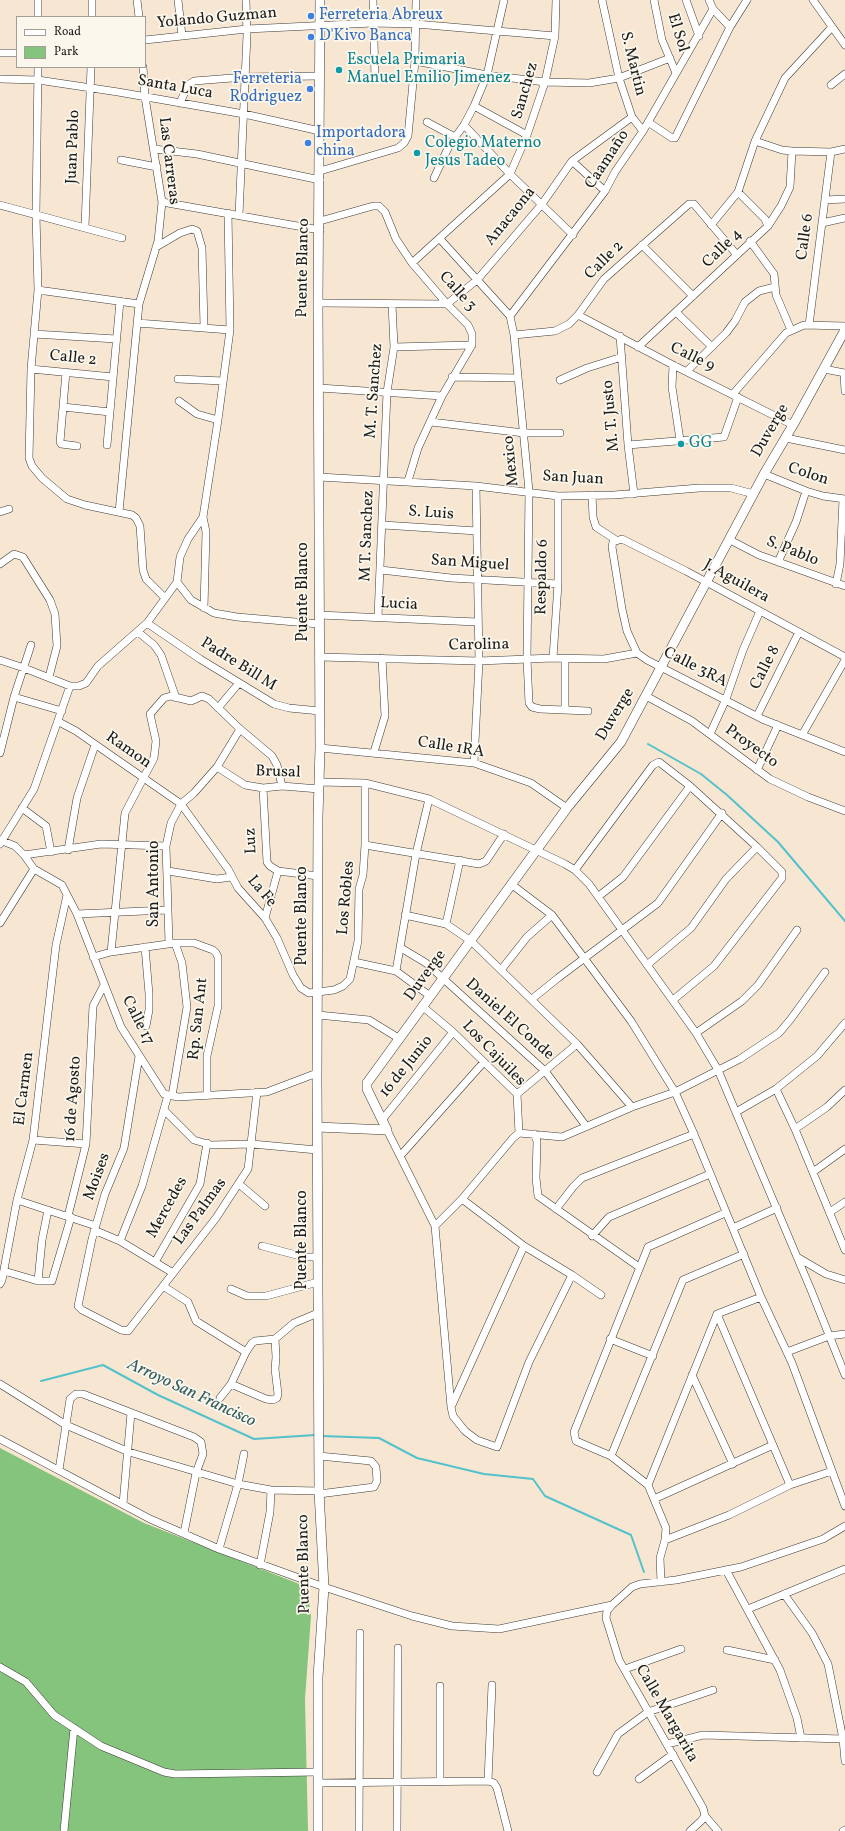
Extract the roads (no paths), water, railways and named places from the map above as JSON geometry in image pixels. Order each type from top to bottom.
[{"type":"street","points":[[38,0],[38,16]]},
{"type":"street","points":[[92,0],[92,16]]},
{"type":"street","points":[[137,0],[139,16]]},
{"type":"street","points":[[178,0],[182,36]]},
{"type":"street","points":[[239,215],[247,29],[246,0]]},
{"type":"street","name":"Puente Blanco","points":[[318,1831],[318,1677],[324,1587],[319,1492],[317,1150],[320,748],[318,302],[320,225],[320,0]]},
{"type":"street","points":[[373,0],[375,78]]},
{"type":"street","points":[[154,149],[198,154],[241,165],[320,176],[398,148],[404,143],[408,136],[415,62],[416,0]]},
{"type":"street","points":[[434,178],[455,137],[464,125],[474,106],[487,75],[504,0]]},
{"type":"street","name":"Sanchez","points":[[412,263],[510,174],[527,135],[545,82],[555,36],[556,0]]},
{"type":"street","name":"S. Martin","points":[[602,0],[619,78],[632,117],[643,131]]},
{"type":"street","name":"El Sol","points":[[654,0],[661,34],[676,73]]},
{"type":"street","points":[[686,0],[698,36]]},
{"type":"street","points":[[709,0],[713,8],[730,27]]},
{"type":"street","points":[[648,122],[672,138],[675,138],[730,27],[747,0]]},
{"type":"street","points":[[813,0],[845,45]]},
{"type":"street","name":"Caamaño","points":[[510,316],[605,191],[615,172],[643,131],[713,8]]},
{"type":"street","name":"Yolando Guzman","points":[[146,40],[247,29],[373,23],[416,24],[555,36]]},
{"type":"street","points":[[737,255],[711,225],[738,192],[755,141],[785,78],[832,27]]},
{"type":"street","points":[[0,53],[16,53]]},
{"type":"street","points":[[415,62],[487,75],[545,82],[589,83],[619,78],[670,58]]},
{"type":"street","points":[[38,68],[36,215],[38,290],[31,369],[29,458],[32,466],[42,478],[67,499],[85,505],[132,515],[136,518],[140,526],[143,570],[146,579],[165,598]]},
{"type":"street","name":"Juan Pablo","points":[[85,227],[91,68]]},
{"type":"street","name":"Las Carreras","points":[[119,512],[139,304],[156,247],[162,202],[145,97],[143,68]]},
{"type":"street","points":[[831,85],[845,74]]},
{"type":"street","points":[[180,103],[188,85],[194,81],[245,77],[320,76]]},
{"type":"street","name":"Santa Luca","points":[[0,79],[38,80],[145,97],[244,114],[320,131]]},
{"type":"street","points":[[474,106],[527,135]]},
{"type":"street","name":"Anacaona","points":[[447,304],[478,280],[542,204],[572,161],[632,117]]},
{"type":"street","points":[[427,122],[455,137]]},
{"type":"street","points":[[464,125],[510,174],[573,235]]},
{"type":"street","points":[[755,141],[782,150],[792,151],[831,152],[845,149]]},
{"type":"street","name":"Calle 4","points":[[638,347],[737,255],[750,241],[768,226],[781,206],[790,187],[792,151]]},
{"type":"street","name":"Calle 6","points":[[806,325],[822,223],[831,152]]},
{"type":"street","points":[[121,160],[157,167]]},
{"type":"street","points":[[572,161],[605,191]]},
{"type":"street","points":[[738,192],[765,219],[768,226]]},
{"type":"street","points":[[825,200],[845,198]]},
{"type":"street","points":[[162,202],[239,215],[320,225]]},
{"type":"street","name":"Calle 2","points":[[514,335],[555,331],[569,324],[578,315],[604,279],[691,203],[711,225]]},
{"type":"street","points":[[0,205],[122,238]]},
{"type":"street","name":"Calle 3","points":[[320,225],[373,206],[379,206],[385,212],[396,239],[412,263],[447,304],[468,325],[472,334],[472,345]]},
{"type":"street","points":[[204,608],[206,532],[203,517],[230,330],[228,213]]},
{"type":"street","points":[[822,223],[845,218]]},
{"type":"street","points":[[156,247],[180,233],[192,229],[197,231],[202,248],[204,327]]},
{"type":"street","name":"Mexico","points":[[440,239],[510,316],[514,335],[529,491],[527,659],[529,703],[532,707],[565,710]]},
{"type":"street","points":[[750,241],[774,274],[776,295],[791,330]]},
{"type":"street","points":[[642,245],[693,296]]},
{"type":"street","points":[[688,371],[735,321],[745,302],[760,292],[775,287]]},
{"type":"street","points":[[38,290],[139,304]]},
{"type":"street","points":[[107,445],[120,301]]},
{"type":"street","points":[[318,302],[447,304]]},
{"type":"street","name":"M. T. Sanchez","points":[[384,480],[387,392],[394,347],[392,304]]},
{"type":"street","points":[[676,312],[712,347]]},
{"type":"street","name":"Calle 9","points":[[578,315],[620,336],[673,366],[688,371],[793,425]]},
{"type":"street","points":[[137,323],[230,330]]},
{"type":"street","points":[[628,445],[724,437],[735,395],[778,340],[791,330],[806,325],[845,326]]},
{"type":"street","name":"Duverge","points":[[382,1120],[367,1086],[367,1082],[400,1039],[422,1006],[567,808],[621,742],[646,696],[660,666],[730,540],[764,474],[786,438],[845,330]]},
{"type":"street","points":[[34,334],[116,339]]},
{"type":"street","name":"M. T. Justo","points":[[620,336],[628,445],[634,494]]},
{"type":"street","points":[[394,347],[472,345]]},
{"type":"street","points":[[408,481],[418,448],[442,396],[472,345]]},
{"type":"street","points":[[560,380],[587,368],[622,358]]},
{"type":"street","points":[[673,366],[672,387],[680,440]]},
{"type":"street","name":"Calle 2","points":[[31,369],[112,377]]},
{"type":"street","points":[[824,369],[844,373],[845,391]]},
{"type":"street","points":[[66,372],[60,444],[77,446]]},
{"type":"street","points":[[452,377],[518,378]]},
{"type":"street","points":[[178,379],[223,381]]},
{"type":"street","points":[[319,388],[442,396]]},
{"type":"street","points":[[179,401],[197,414],[218,420]]},
{"type":"street","points":[[63,407],[110,412]]},
{"type":"street","points":[[431,422],[524,434],[560,433]]},
{"type":"street","points":[[786,438],[845,450]]},
{"type":"street","name":"Colon","points":[[764,474],[806,491],[844,499]]},
{"type":"street","name":"San Juan","points":[[319,477],[476,486],[529,491],[558,496],[634,494],[699,488],[731,488],[754,494]]},
{"type":"street","name":"M T. Sanchez","points":[[378,618],[384,480]]},
{"type":"street","points":[[474,763],[479,661],[477,622],[476,486]]},
{"type":"street","points":[[778,562],[796,522],[806,491]]},
{"type":"street","name":"Respaldo 6","points":[[553,658],[558,584],[558,496]]},
{"type":"street","name":"J. Aguilera","points":[[592,496],[593,517],[596,527],[615,541],[622,539],[707,582],[845,658]]},
{"type":"street","points":[[836,584],[840,564],[844,499]]},
{"type":"street","points":[[0,512],[9,509]]},
{"type":"street","points":[[0,660],[70,686],[79,686],[86,683],[98,666],[147,623],[177,582],[180,557],[188,539],[203,517]]},
{"type":"street","name":"S. Luis","points":[[383,525],[477,531]]},
{"type":"street","name":"S. Pablo","points":[[730,540],[778,562],[845,586]]},
{"type":"street","name":"Calle 3RA","points":[[615,541],[612,547],[622,608],[627,631],[637,653],[757,716],[845,752]]},
{"type":"street","points":[[0,564],[14,554],[23,557],[50,600],[55,614],[57,646],[49,677]]},
{"type":"street","name":"San Miguel","points":[[381,570],[451,578],[477,578],[558,584]]},
{"type":"street","name":"Lucia","points":[[177,582],[191,600],[204,608],[214,613],[237,617],[319,620],[378,618],[477,622]]},
{"type":"street","points":[[710,734],[726,699],[743,650],[760,611]]},
{"type":"street","name":"Padre Bill M","points":[[147,623],[238,683],[274,704],[289,708],[320,711]]},
{"type":"street","points":[[138,632],[154,645],[161,655],[176,698]]},
{"type":"street","name":"Calle 8","points":[[757,716],[799,632]]},
{"type":"street","points":[[0,753],[1,743],[14,697],[31,645]]},
{"type":"street","name":"Carolina","points":[[320,657],[479,661],[553,658],[604,659],[637,653]]},
{"type":"street","points":[[374,752],[385,716],[382,658]]},
{"type":"street","points":[[802,735],[845,658]]},
{"type":"street","points":[[565,659],[565,710],[588,711]]},
{"type":"street","points":[[218,708],[238,683]]},
{"type":"street","points":[[1,842],[34,789],[59,722],[70,686]]},
{"type":"street","points":[[111,952],[121,844],[126,813],[142,778],[150,768],[156,746],[150,714],[164,698],[171,696],[191,701],[202,696],[209,699],[240,729],[272,756],[278,765],[282,786]]},
{"type":"street","name":"Proyecto","points":[[646,696],[692,721],[757,770],[792,790],[845,811]]},
{"type":"street","points":[[14,697],[62,711]]},
{"type":"street","name":"Ramon","points":[[59,722],[76,731],[181,804]]},
{"type":"street","points":[[757,770],[778,725]]},
{"type":"street","points":[[181,804],[194,793],[217,767],[240,729]]},
{"type":"street","points":[[68,850],[77,798],[95,745]]},
{"type":"street","name":"Calle 1RA","points":[[320,748],[374,752],[474,763],[532,783],[567,808]]},
{"type":"street","points":[[575,870],[656,763],[659,762],[722,813],[782,872],[782,878],[714,966],[673,1000]]},
{"type":"street","name":"Brusal","points":[[217,767],[245,785],[263,788],[365,783],[429,799],[538,849],[575,870],[599,896],[621,930],[696,1033],[718,1070],[797,1256],[845,1375]]},
{"type":"street","name":"Los Robles","points":[[318,992],[334,990],[343,986],[350,979],[354,962],[358,941],[359,889],[363,875],[365,846],[365,783]]},
{"type":"street","points":[[599,896],[623,877],[690,786]]},
{"type":"street","name":"Luz","points":[[263,788],[267,862],[278,871],[318,876]]},
{"type":"street","points":[[396,971],[416,854],[429,799]]},
{"type":"street","name":"San Antonio","points":[[120,1241],[142,1186],[164,1110],[170,1096],[187,1007],[182,963],[172,943],[167,910],[168,871],[166,846],[171,823],[181,804]]},
{"type":"street","name":"La Fe","points":[[181,804],[238,888],[265,918],[277,938],[293,975],[301,988],[309,993],[318,992]]},
{"type":"street","points":[[22,808],[46,826],[51,852]]},
{"type":"street","points":[[532,999],[658,903],[722,813]]},
{"type":"street","points":[[365,846],[483,864],[504,834]]},
{"type":"street","name":"Calle 17","points":[[1,842],[15,846],[24,854],[34,869],[62,885],[77,914],[121,1027],[157,1085],[164,1094],[170,1096]]},
{"type":"street","points":[[24,854],[68,850],[102,844],[166,846]]},
{"type":"street","points":[[647,965],[691,928],[726,879],[757,847]]},
{"type":"street","points":[[446,924],[460,860]]},
{"type":"street","points":[[0,923],[34,869]]},
{"type":"street","points":[[168,871],[217,879],[231,877]]},
{"type":"street","points":[[265,918],[278,871]]},
{"type":"street","points":[[511,884],[552,915],[631,1022],[675,1092],[694,1134],[725,1213],[733,1228],[761,1297],[787,1352],[845,1506]]},
{"type":"street","name":"El Carmen","points":[[0,1284],[4,1271],[16,1200],[33,1140],[56,945],[67,894]]},
{"type":"street","points":[[77,914],[167,910]]},
{"type":"street","points":[[405,915],[446,924],[470,941],[532,999],[577,1044],[632,1107]]},
{"type":"street","points":[[501,970],[527,937],[552,915]]},
{"type":"street","points":[[696,1033],[742,1001],[758,985],[797,930]]},
{"type":"street","name":"Rp. San Ant","points":[[93,957],[111,952],[172,943],[194,943],[213,950],[218,957],[218,1006],[207,1056],[207,1095]]},
{"type":"street","points":[[145,947],[149,994],[149,1010],[146,1026]]},
{"type":"street","name":"Daniel El Conde","points":[[401,948],[414,954],[546,1072],[586,1126]]},
{"type":"street","points":[[354,962],[396,971],[430,996]]},
{"type":"street","points":[[435,1226],[462,1199],[513,1138],[519,1134],[562,1137],[586,1126],[611,1118],[632,1107],[675,1092],[740,1059],[778,1033],[790,1020],[825,972]]},
{"type":"street","name":"16 de Agosto","points":[[38,1281],[51,1282],[54,1280],[86,1144],[93,1006],[104,985]]},
{"type":"street","name":"Los Cajuiles","points":[[422,1006],[453,1032],[483,1063],[517,1094],[519,1134]]},
{"type":"street","points":[[318,1015],[369,1020],[400,1039]]},
{"type":"street","points":[[736,1112],[776,1089],[817,1056],[845,1023]]},
{"type":"street","name":"16 de Junio","points":[[382,1120],[453,1032]]},
{"type":"street","points":[[517,1094],[546,1072],[577,1044]]},
{"type":"street","name":"Moises","points":[[128,1331],[121,1330],[82,1310],[78,1306],[95,1228],[105,1194],[124,1148],[139,1056]]},
{"type":"street","points":[[401,1155],[483,1063]]},
{"type":"street","points":[[170,1096],[267,1092],[317,1073]]},
{"type":"street","points":[[776,1089],[795,1129],[845,1250]]},
{"type":"street","points":[[795,1129],[827,1107],[845,1090]]},
{"type":"street","name":"Las Palmas","points":[[128,1331],[216,1218],[248,1169],[257,1092]]},
{"type":"street","points":[[164,1110],[194,1140],[207,1143],[252,1144],[317,1150]]},
{"type":"street","points":[[382,1120],[401,1155],[435,1226],[451,1407],[453,1416],[465,1431],[477,1440],[497,1447],[529,1362],[572,1275]]},
{"type":"street","points":[[317,1128],[387,1130]]},
{"type":"street","points":[[534,1134],[537,1141],[536,1178],[538,1196],[592,1236],[639,1267]]},
{"type":"street","points":[[556,1209],[582,1178],[694,1134]]},
{"type":"street","points":[[33,1140],[86,1144]]},
{"type":"street","name":"Mercedes","points":[[154,1262],[200,1184],[207,1143]]},
{"type":"street","points":[[813,1172],[845,1148]]},
{"type":"street","points":[[592,1236],[609,1217],[710,1174]]},
{"type":"street","points":[[238,1184],[265,1206]]},
{"type":"street","points":[[462,1199],[524,1246],[572,1275],[601,1295]]},
{"type":"street","points":[[16,1200],[69,1217],[95,1228],[174,1273]]},
{"type":"street","points":[[830,1212],[845,1202]]},
{"type":"street","points":[[733,1228],[777,1208]]},
{"type":"street","points":[[4,1271],[38,1281],[42,1240],[48,1210]]},
{"type":"street","points":[[661,1582],[660,1558],[665,1540],[666,1528],[648,1485],[611,1456],[576,1441],[574,1432],[648,1247],[725,1213]]},
{"type":"street","points":[[262,1246],[304,1257],[318,1256]]},
{"type":"street","points":[[451,1407],[524,1246]]},
{"type":"street","points":[[611,1456],[683,1280],[744,1254]]},
{"type":"street","points":[[797,1256],[826,1274],[845,1280]]},
{"type":"street","points":[[231,1289],[247,1296],[266,1296],[318,1282]]},
{"type":"street","points":[[163,1286],[188,1302],[196,1321],[246,1352]]},
{"type":"street","points":[[648,1485],[717,1314],[761,1297]]},
{"type":"street","points":[[220,1398],[232,1384],[246,1352],[255,1341],[275,1339],[294,1323],[318,1313]]},
{"type":"street","points":[[717,1314],[790,1485]]},
{"type":"street","points":[[787,1352],[829,1336],[845,1334]]},
{"type":"street","points":[[232,1384],[266,1399],[273,1400],[277,1398],[275,1339]]},
{"type":"street","points":[[610,1339],[653,1356]]},
{"type":"street","points":[[692,1375],[733,1464]]},
{"type":"street","points":[[0,1384],[66,1425],[129,1452],[196,1473],[238,1484],[271,1490],[319,1492],[374,1487],[377,1481],[376,1467],[371,1461],[319,1456]]},
{"type":"street","points":[[59,1470],[70,1399],[76,1394],[83,1394],[194,1437],[201,1442],[203,1454],[196,1473],[184,1533]]},
{"type":"street","points":[[123,1504],[132,1413]]},
{"type":"street","points":[[0,1439],[150,1519],[219,1549],[324,1587],[412,1616],[452,1626],[499,1629],[612,1605],[632,1587],[648,1582],[661,1582],[741,1567],[823,1539],[845,1526]]},
{"type":"street","points":[[654,1499],[774,1445]]},
{"type":"street","points":[[219,1549],[238,1484],[244,1454]]},
{"type":"street","points":[[665,1540],[729,1515],[790,1485],[832,1472]]},
{"type":"street","points":[[260,1565],[270,1512],[271,1490]]},
{"type":"street","points":[[726,1570],[775,1660],[797,1718],[800,1738]]},
{"type":"street","points":[[748,1609],[845,1570]]},
{"type":"street","points":[[784,1594],[812,1633],[828,1664],[843,1739],[845,1761]]},
{"type":"street","name":"Calle Margarita","points":[[612,1605],[607,1611],[606,1618],[619,1660],[703,1808],[705,1816],[718,1831]]},
{"type":"street","points":[[359,1831],[360,1633]]},
{"type":"street","points":[[397,1831],[398,1648]]},
{"type":"street","points":[[625,1669],[682,1649]]},
{"type":"street","points":[[727,1650],[775,1660]]},
{"type":"street","points":[[0,1667],[26,1682],[54,1715],[101,1746],[164,1772],[175,1774],[318,1772]]},
{"type":"street","points":[[488,1781],[492,1685]]},
{"type":"street","points":[[440,1686],[440,1782]]},
{"type":"street","points":[[597,1772],[618,1734],[648,1712],[713,1690]]},
{"type":"street","points":[[64,1831],[74,1728]]},
{"type":"street","points":[[667,1744],[703,1735],[843,1739]]},
{"type":"street","points":[[639,1779],[673,1754]]},
{"type":"street","points":[[318,1783],[488,1781],[494,1783],[497,1788],[508,1831]]},
{"type":"street","points":[[690,1831],[705,1816]]},
{"type":"waterway","points":[[648,744],[701,774],[727,795],[778,842],[845,921]]},
{"type":"waterway","name":"Arroyo San Francisco","points":[[41,1381],[103,1365],[158,1395],[254,1439],[315,1435]]},
{"type":"waterway","name":"Arroyo San Francisco","points":[[322,1436],[379,1438],[417,1458],[484,1474],[533,1479],[545,1496],[631,1535],[644,1572]]},
{"type":"place","name":"Ferreteria Abreux","points":[[311,16]]},
{"type":"place","name":"D'Kivo Banca","points":[[311,37]]},
{"type":"place","name":"Escuela Primaria Manuel Emilio Jimenez","points":[[339,70]]},
{"type":"place","name":"Ferreteria Rodriguez","points":[[310,89]]},
{"type":"place","name":"Importadora china","points":[[308,143]]},
{"type":"place","name":"Colegio Materno Jesus Tadeo","points":[[417,153]]},
{"type":"place","name":"GG","points":[[681,444]]}]
